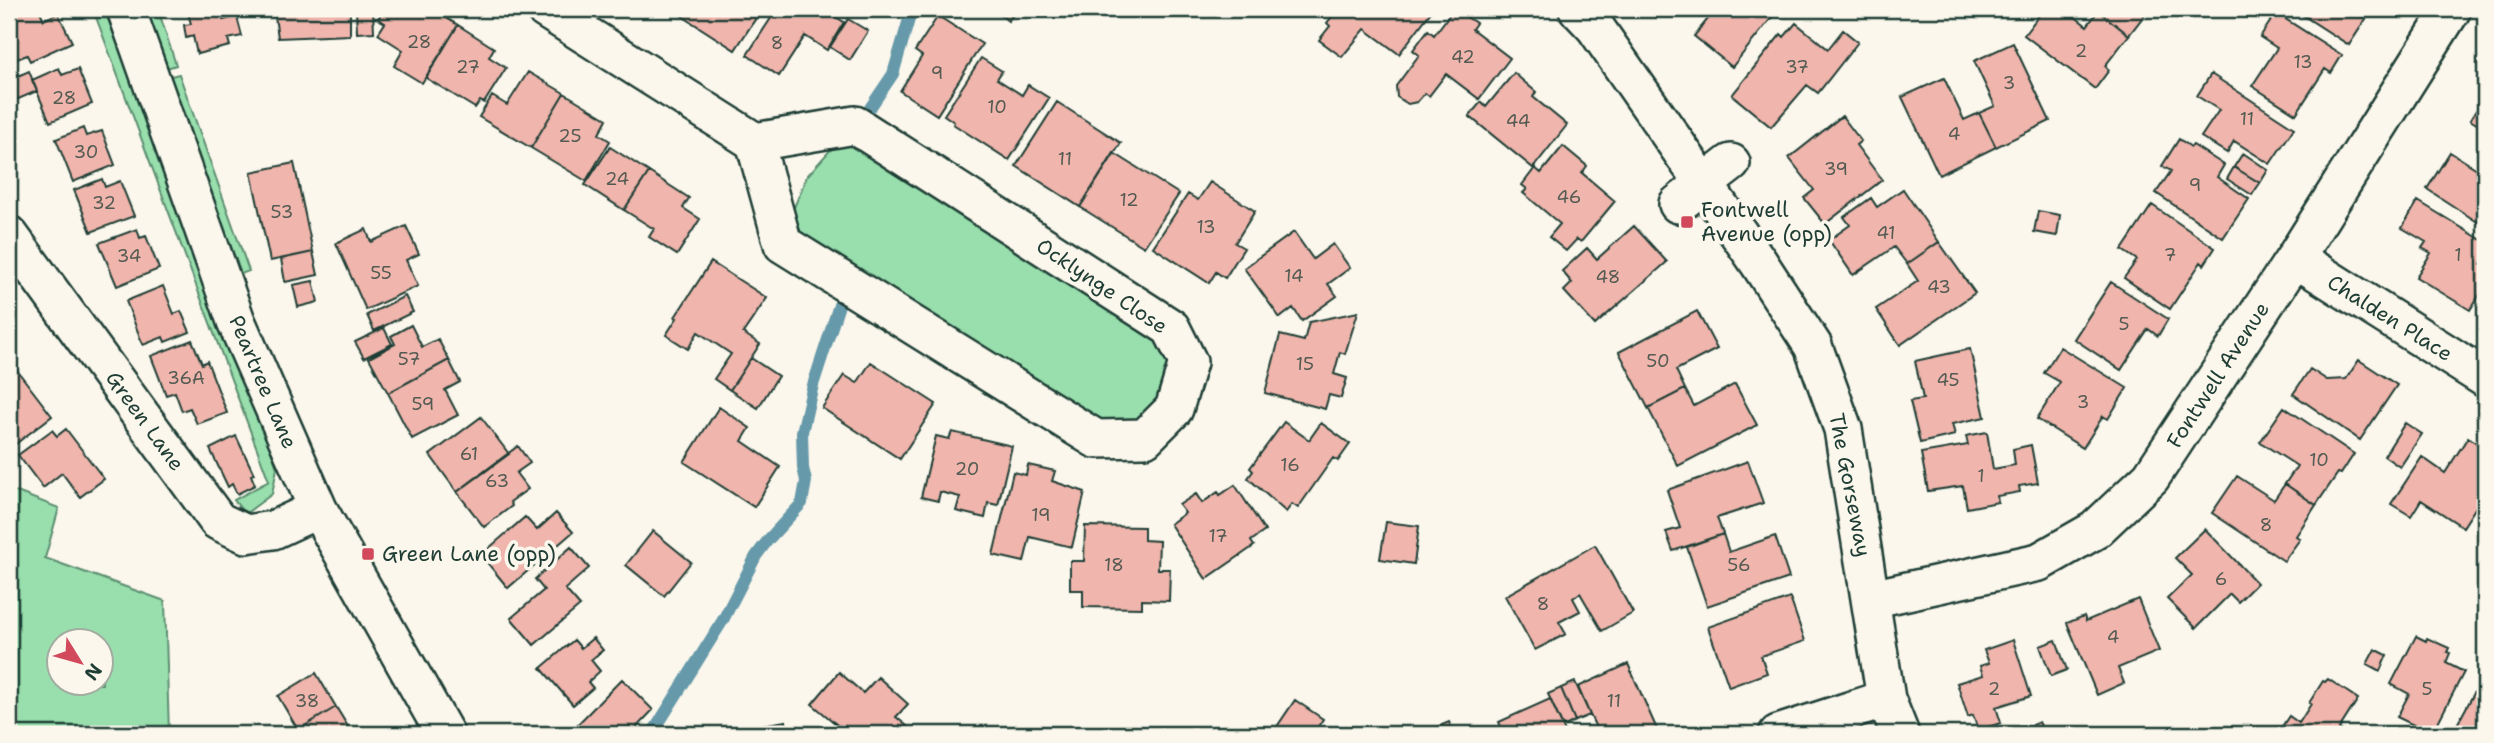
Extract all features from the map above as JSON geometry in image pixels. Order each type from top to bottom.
[{"type":"street","name":"Peartree Lane","points":[[126,9],[236,321],[318,509],[445,734]]},
{"type":"street","points":[[545,9],[755,142]]},
{"type":"street","name":"The Gorseway","points":[[1578,9],[1595,27],[1813,346],[1843,429],[1886,699],[1900,734]]},
{"type":"street","name":"Fontwell Avenue","points":[[1871,599],[2039,562],[2095,530],[2151,477],[2295,258],[2452,9]]},
{"type":"street","name":"Ocklynge Close","points":[[855,125],[1171,328],[1188,362],[1174,409],[1145,438],[1096,439],[783,244],[755,142],[855,125]]},
{"type":"street","name":"Green Lane","points":[[9,235],[218,521],[246,534],[273,530],[318,509]]},
{"type":"street","name":"Chalden Place","points":[[2295,258],[2485,378]]},
{"type":"street","points":[[1778,734],[1886,699]]},
{"type":"green space","points":[[93,9],[104,9],[224,321],[277,468],[272,494],[245,514],[234,500],[269,481]]},
{"type":"green space","points":[[146,9],[158,9],[176,65],[164,69]]},
{"type":"green space","points":[[179,74],[249,271],[241,274],[167,77]]},
{"type":"green space","points":[[852,141],[1162,339],[1176,366],[1163,402],[1141,425],[1103,427],[794,235],[790,217],[807,176],[833,147]]},
{"type":"green space","points":[[9,489],[59,508],[45,558],[165,601],[169,734],[9,734]]},
{"type":"building","points":[[9,9],[39,9],[44,20],[58,13],[72,42],[30,61],[27,55],[10,62]]},
{"type":"building","points":[[187,9],[221,9],[223,20],[237,17],[242,36],[228,39],[230,46],[197,54],[193,36],[186,38],[184,25],[191,24]]},
{"type":"building","points":[[226,9],[268,9],[227,15]]},
{"type":"building","points":[[274,9],[350,9],[350,35],[278,38]]},
{"type":"building","points":[[356,9],[373,9],[374,32],[357,33]]},
{"type":"building","points":[[384,9],[431,9],[458,25],[422,83],[394,66],[403,50],[378,34],[385,23],[378,19]]},
{"type":"building","points":[[681,9],[762,9],[735,50],[682,16],[685,11]]},
{"type":"building","points":[[777,9],[823,9],[844,22],[827,50],[805,36],[779,76],[747,55]]},
{"type":"building","points":[[994,9],[1018,9],[1008,21]]},
{"type":"building","points":[[1338,9],[1433,9],[1399,54],[1365,29],[1342,57],[1319,40]]},
{"type":"building","points":[[1454,9],[1476,23],[1472,29],[1510,58],[1479,99],[1446,74],[1429,96],[1425,93],[1417,102],[1408,104],[1397,97],[1396,86],[1419,55],[1413,50],[1428,30],[1434,35]]},
{"type":"building","points":[[1716,9],[1771,9],[1776,12],[1732,67],[1694,36]]},
{"type":"building","points":[[2044,9],[2065,9],[2087,26],[2098,11],[2129,35],[2105,66],[2109,70],[2095,89],[2024,35]]},
{"type":"building","points":[[2149,9],[2129,35],[2098,11]]},
{"type":"building","points":[[2293,9],[2349,9],[2366,19],[2349,45]]},
{"type":"building","points":[[2276,13],[2342,55],[2331,73],[2325,69],[2296,114],[2252,86],[2277,48],[2260,37]]},
{"type":"building","points":[[938,16],[982,44],[937,115],[900,91],[922,56],[915,51]]},
{"type":"building","points":[[848,19],[868,31],[850,60],[830,47]]},
{"type":"building","points":[[1796,23],[1828,49],[1843,30],[1858,42],[1818,93],[1807,85],[1771,127],[1732,95],[1781,34],[1784,37]]},
{"type":"building","points":[[458,25],[494,48],[489,57],[506,68],[484,103],[480,101],[475,108],[426,78]]},
{"type":"building","points":[[2013,43],[2050,121],[1996,147],[1979,113],[1995,106],[1974,61]]},
{"type":"building","points":[[981,58],[1002,71],[997,79],[1022,95],[1028,85],[1049,98],[1009,160],[953,124],[954,122],[944,115]]},
{"type":"building","points":[[59,68],[62,75],[78,69],[92,104],[50,122],[32,80]]},
{"type":"building","points":[[29,71],[37,91],[9,103],[9,80]]},
{"type":"building","points":[[528,72],[564,93],[531,148],[479,117],[492,96],[507,105]]},
{"type":"building","points":[[1514,73],[1536,92],[1533,97],[1567,125],[1533,168],[1469,116],[1481,102],[1486,107]]},
{"type":"building","points":[[2211,74],[2294,128],[2270,164],[2234,141],[2227,153],[2201,137],[2219,110],[2197,96]]},
{"type":"building","points":[[1944,78],[1964,120],[1979,113],[1996,147],[1939,175],[1902,97]]},
{"type":"building","points":[[564,93],[607,119],[599,134],[610,141],[586,181],[531,148]]},
{"type":"building","points":[[2485,96],[2485,129],[2470,120]]},
{"type":"building","points":[[1057,102],[1121,143],[1080,207],[1016,166]]},
{"type":"building","points":[[1842,116],[1861,141],[1856,145],[1882,180],[1825,224],[1804,198],[1814,190],[1789,158]]},
{"type":"building","points":[[83,128],[86,136],[102,131],[115,165],[73,182],[56,139]]},
{"type":"building","points":[[2179,139],[2224,165],[2217,177],[2249,199],[2223,238],[2156,193],[2171,171],[2162,166]]},
{"type":"building","points":[[1563,146],[1587,166],[1582,173],[1615,201],[1581,242],[1577,239],[1566,251],[1549,237],[1560,224],[1523,193],[1527,189],[1522,185],[1535,168],[1541,173]]},
{"type":"building","points":[[610,147],[649,172],[624,210],[585,185]]},
{"type":"building","points":[[2450,152],[2485,174],[2485,227],[2427,189]]},
{"type":"building","points":[[1114,153],[1179,194],[1144,247],[1080,207]]},
{"type":"building","points":[[2243,153],[2268,170],[2260,183],[2234,167]]},
{"type":"building","points":[[294,163],[313,252],[270,261],[251,172]]},
{"type":"building","points":[[2234,167],[2260,183],[2252,195],[2227,179]]},
{"type":"building","points":[[649,172],[689,198],[683,208],[700,219],[677,255],[649,237],[654,229],[624,210]]},
{"type":"building","points":[[102,179],[105,187],[120,181],[134,216],[91,232],[74,190]]},
{"type":"building","points":[[1210,182],[1255,211],[1235,243],[1244,248],[1225,278],[1216,272],[1209,283],[1153,247],[1188,194],[1198,200]]},
{"type":"building","points":[[1903,189],[1939,242],[1907,264],[1894,247],[1853,275],[1829,240],[1850,225],[1844,217],[1871,198],[1877,207]]},
{"type":"building","points":[[2418,201],[2485,242],[2485,256],[2481,264],[2485,267],[2485,286],[2470,310],[2416,277],[2431,253],[2422,248],[2426,242],[2402,228]]},
{"type":"building","points":[[2152,205],[2215,248],[2204,265],[2201,262],[2170,309],[2124,278],[2137,260],[2122,250]]},
{"type":"building","points":[[2038,211],[2060,215],[2057,236],[2034,232]]},
{"type":"building","points":[[406,226],[419,254],[406,260],[418,286],[366,310],[336,243],[366,229],[371,242]]},
{"type":"building","points":[[1634,226],[1667,262],[1595,325],[1564,291],[1572,283],[1562,271],[1587,248],[1597,259]]},
{"type":"building","points":[[137,229],[140,238],[146,236],[159,269],[117,286],[99,243]]},
{"type":"building","points":[[1294,232],[1313,259],[1333,244],[1350,268],[1328,284],[1337,296],[1302,321],[1293,308],[1280,318],[1244,268]]},
{"type":"building","points":[[1939,242],[1975,293],[1900,345],[1876,309],[1918,281],[1907,264]]},
{"type":"building","points":[[313,252],[318,275],[285,282],[281,259]]},
{"type":"building","points":[[711,262],[767,298],[743,333],[760,344],[730,390],[714,379],[731,354],[698,332],[688,349],[666,335]]},
{"type":"building","points":[[313,281],[318,302],[298,307],[293,285]]},
{"type":"building","points":[[2111,282],[2168,319],[2158,336],[2148,329],[2121,370],[2074,339]]},
{"type":"building","points":[[163,286],[174,314],[181,311],[190,332],[165,342],[163,337],[143,345],[126,301]]},
{"type":"building","points":[[405,296],[413,312],[374,331],[367,315]]},
{"type":"building","points":[[1697,311],[1717,349],[1676,370],[1685,389],[1648,408],[1619,352]]},
{"type":"building","points":[[1358,312],[1345,354],[1340,352],[1334,374],[1347,378],[1341,398],[1329,395],[1325,409],[1265,393],[1280,335],[1304,341],[1309,322]]},
{"type":"building","points":[[411,325],[422,347],[438,339],[449,360],[388,393],[369,358],[395,344],[391,336]]},
{"type":"building","points":[[384,328],[392,344],[364,358],[355,342]]},
{"type":"building","points":[[192,340],[202,364],[207,361],[227,413],[197,424],[190,408],[182,411],[175,392],[166,395],[151,356]]},
{"type":"building","points":[[2060,347],[2127,388],[2108,419],[2103,416],[2083,448],[2037,419],[2060,382],[2044,373]]},
{"type":"building","points":[[1970,349],[1985,417],[1952,424],[1955,435],[1920,443],[1910,401],[1923,399],[1915,361]]},
{"type":"building","points":[[751,358],[778,376],[758,408],[730,390]]},
{"type":"building","points":[[449,360],[460,382],[445,390],[458,415],[412,439],[388,393]]},
{"type":"building","points":[[2359,360],[2397,385],[2360,440],[2293,394],[2310,369],[2327,380],[2346,379]]},
{"type":"building","points":[[871,362],[936,404],[900,459],[822,408],[844,375],[857,383]]},
{"type":"building","points":[[13,365],[52,416],[9,449],[9,369]]},
{"type":"building","points":[[1735,384],[1757,425],[1678,466],[1648,408],[1685,389],[1694,406]]},
{"type":"building","points":[[719,407],[750,428],[742,441],[780,467],[754,507],[684,462]]},
{"type":"building","points":[[2284,407],[2354,454],[2316,505],[2285,484],[2297,466],[2260,442]]},
{"type":"building","points":[[481,417],[509,454],[457,492],[430,455]]},
{"type":"building","points":[[1284,422],[1309,440],[1321,423],[1350,444],[1338,461],[1333,458],[1298,508],[1292,504],[1286,512],[1248,478],[1253,471],[1250,468]]},
{"type":"building","points":[[2405,423],[2422,434],[2400,467],[2384,456]]},
{"type":"building","points":[[66,429],[104,479],[80,497],[62,473],[43,488],[18,455],[52,430],[57,436]]},
{"type":"building","points":[[952,432],[1012,446],[998,505],[988,503],[985,518],[956,511],[960,497],[940,492],[938,501],[921,497],[936,436],[949,439]]},
{"type":"building","points":[[1987,432],[1993,469],[2015,465],[2013,449],[2031,445],[2038,483],[2019,486],[2020,492],[1997,496],[1998,502],[1967,508],[1963,486],[1928,491],[1921,453],[1968,445],[1966,436]]},
{"type":"building","points":[[236,436],[254,474],[251,475],[255,485],[237,494],[232,484],[228,487],[210,449]]},
{"type":"building","points":[[2468,437],[2485,449],[2485,493],[2463,527],[2421,500],[2411,516],[2391,504],[2422,457],[2445,473]]},
{"type":"building","points":[[518,446],[530,463],[516,473],[528,489],[510,502],[512,506],[484,527],[457,492]]},
{"type":"building","points":[[1748,461],[1763,503],[1717,518],[1723,534],[1673,551],[1666,532],[1680,528],[1667,490]]},
{"type":"building","points":[[1028,465],[1055,471],[1052,481],[1085,492],[1072,547],[1030,537],[1024,562],[993,555],[1013,472],[1026,475]]},
{"type":"building","points":[[2237,476],[2274,500],[2285,484],[2316,505],[2296,536],[2300,539],[2284,561],[2212,513]]},
{"type":"building","points":[[1235,485],[1265,531],[1251,541],[1254,546],[1206,579],[1170,524],[1185,513],[1179,505],[1196,494],[1202,503]]},
{"type":"building","points":[[556,513],[573,532],[508,588],[481,555],[525,517],[537,530]]},
{"type":"building","points":[[1386,522],[1419,526],[1414,564],[1380,559]]},
{"type":"building","points":[[1085,526],[1144,527],[1144,540],[1159,541],[1158,569],[1170,569],[1169,601],[1142,600],[1142,608],[1083,607],[1083,590],[1070,590],[1070,561],[1084,561]]},
{"type":"building","points":[[2205,529],[2257,583],[2238,602],[2230,594],[2196,628],[2167,599],[2192,575],[2175,558]]},
{"type":"building","points":[[653,531],[691,562],[664,596],[626,565]]},
{"type":"building","points":[[1723,534],[1729,552],[1775,536],[1789,578],[1707,606],[1687,547]]},
{"type":"building","points":[[1595,545],[1633,613],[1602,631],[1580,593],[1573,598],[1580,611],[1559,622],[1566,634],[1535,650],[1505,596]]},
{"type":"building","points":[[571,547],[589,568],[565,589],[580,606],[534,645],[511,618],[544,590],[535,579]]},
{"type":"building","points":[[1790,598],[1805,641],[1761,656],[1767,673],[1729,687],[1708,627]]},
{"type":"building","points":[[2138,599],[2159,651],[2118,668],[2124,683],[2097,695],[2067,623],[2084,616],[2086,621]]},
{"type":"building","points":[[2416,636],[2449,648],[2446,663],[2464,672],[2432,734],[2397,717],[2409,694],[2391,684]]},
{"type":"building","points":[[593,638],[603,650],[591,660],[600,671],[588,682],[593,688],[573,705],[541,668],[574,640],[581,648]]},
{"type":"building","points":[[2013,640],[2031,696],[1996,707],[2001,723],[1978,730],[1973,715],[1968,717],[1957,683],[1983,675],[1980,666],[1989,663],[1984,650]]},
{"type":"building","points":[[2056,640],[2067,670],[2051,676],[2040,646]]},
{"type":"building","points":[[2375,649],[2387,655],[2380,671],[2367,664]]},
{"type":"building","points":[[1628,664],[1659,734],[1599,734],[1590,715],[1578,687]]},
{"type":"building","points":[[839,672],[863,693],[878,677],[908,704],[896,717],[907,726],[900,734],[848,734],[812,704]]},
{"type":"building","points":[[316,673],[336,707],[298,730],[278,696]]},
{"type":"building","points":[[622,679],[653,710],[630,734],[572,734],[570,732]]},
{"type":"building","points":[[2328,679],[2358,699],[2339,729],[2348,734],[2277,734],[2289,716],[2299,723],[2323,681]]},
{"type":"building","points":[[1575,682],[1590,715],[1575,721],[1561,688]]},
{"type":"building","points":[[2480,682],[2485,684],[2485,734],[2452,734]]},
{"type":"building","points":[[1561,688],[1575,721],[1563,727],[1548,694]]},
{"type":"building","points":[[1550,699],[1566,734],[1504,734],[1499,722]]},
{"type":"building","points":[[1295,700],[1323,719],[1313,734],[1272,734]]},
{"type":"building","points":[[336,707],[350,730],[343,734],[301,734],[298,730]]},
{"type":"building","points":[[786,721],[788,734],[708,734]]},
{"type":"building","points":[[1449,722],[1454,734],[1421,734]]},
{"type":"building","points":[[2039,722],[2045,734],[2011,734]]},
{"type":"waterway","points":[[870,108],[893,74],[912,9]]},
{"type":"waterway","points":[[652,734],[723,620],[756,556],[802,503],[806,481],[802,432],[813,385],[840,302]]},
{"type":"place","name":"Fontwell Avenue (opp)","points":[[1687,222]]},
{"type":"place","name":"Green Lane (opp)","points":[[368,554]]}]
